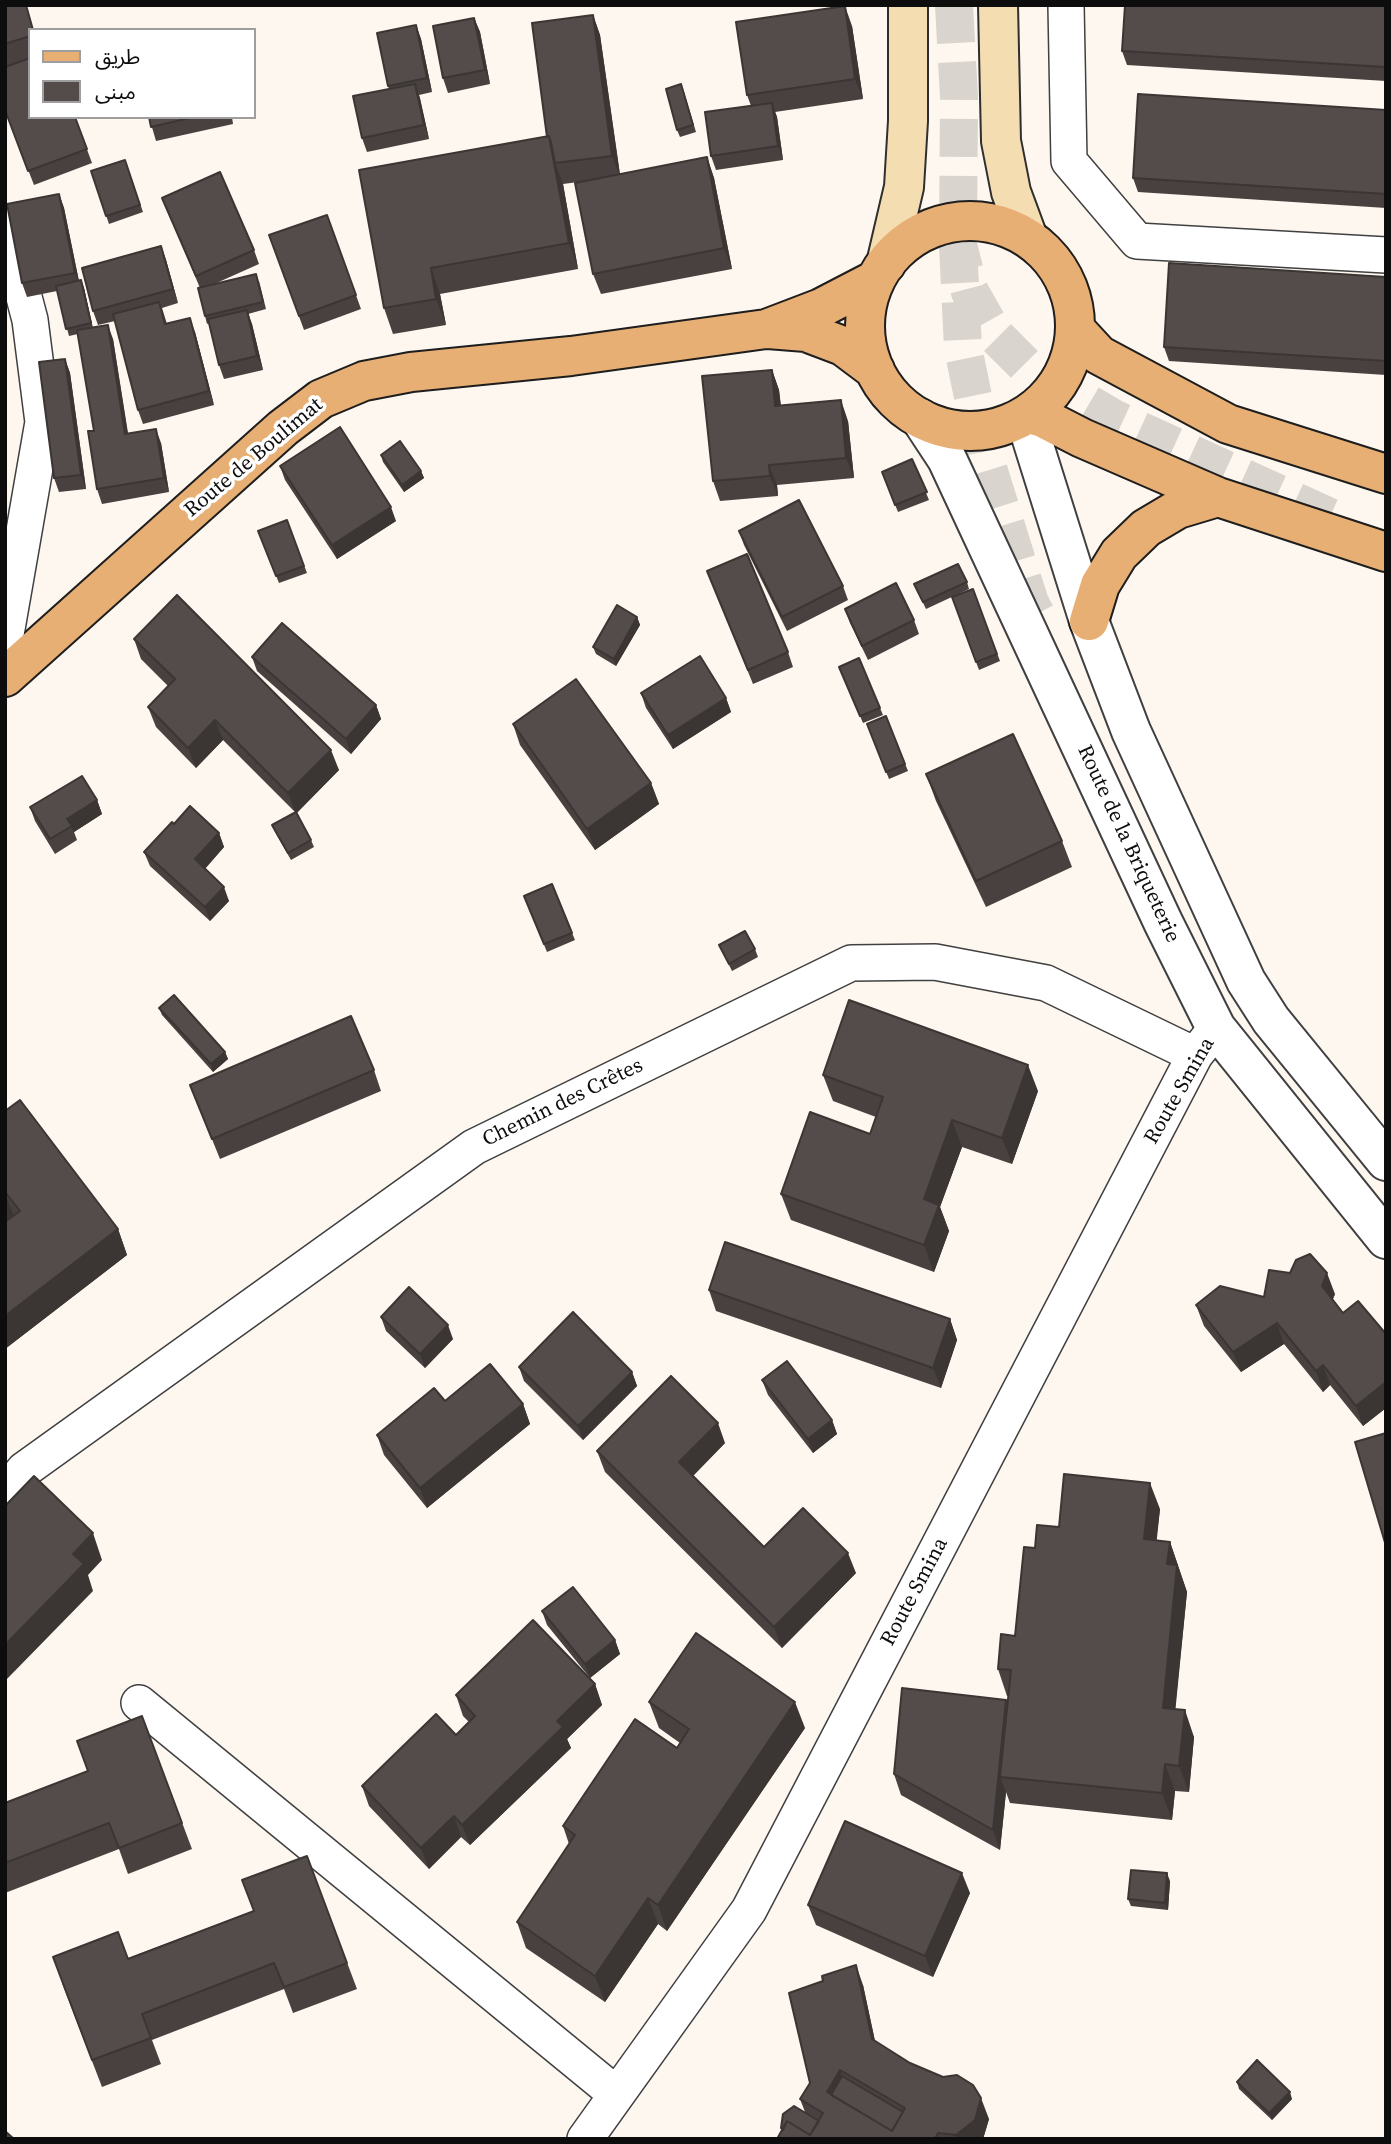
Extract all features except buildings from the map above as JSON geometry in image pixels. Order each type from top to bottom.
[{"type":"main road","points":[[880,272],[904,244],[926,230],[951,222],[978,220],[1004,226],[1028,238],[1049,256],[1064,277],[1073,302],[1073,349],[1067,369],[1057,387],[1026,416],[999,427],[972,431],[945,428],[920,418],[893,398],[874,370],[867,348],[867,302],[880,272],[904,187],[908,121],[908,5]]},
{"type":"main road","points":[[998,5],[1002,141],[1011,192],[1028,238]]},
{"type":"main road","name":"Route de Boulimat","points":[[766,329],[821,308],[880,272]]},
{"type":"main road","name":"Route de Boulimat","points":[[5,677],[283,428],[321,399],[364,381],[411,372],[571,356],[766,329],[806,332],[843,346],[874,370]]},
{"type":"main road","points":[[1075,329],[1099,355],[1228,424],[1386,474]]},
{"type":"main road","points":[[1026,416],[1043,418],[1218,497],[1386,552]]},
{"type":"main road","points":[[1089,621],[1100,585],[1119,554],[1146,528],[1178,509],[1218,497]]},
{"type":"street","points":[[1066,5],[1069,161],[1137,241],[1386,256]]},
{"type":"street","points":[[5,225],[30,320],[43,422],[5,640]]},
{"type":"street","points":[[1026,416],[1089,621],[1131,731],[1246,981],[1271,1020],[1386,1161]]},
{"type":"street","name":"Route de la Briqueterie","points":[[920,418],[947,459],[1163,922],[1206,1042],[1386,1239]]},
{"type":"street","name":"Chemin des Crêtes","points":[[5,1493],[24,1471],[474,1147],[850,963],[935,962],[1045,983],[1206,1042]]},
{"type":"street","name":"Route Smina","points":[[585,2139],[749,1910],[1206,1042]]},
{"type":"street","points":[[139,1703],[617,2094]]},
{"type":"tunnel","points":[[954,5],[959,97],[958,245],[970,292],[994,334],[1028,368],[1113,418],[1343,523]]},
{"type":"tunnel","points":[[958,245],[963,348],[987,465],[1030,603],[1039,620]]}]
